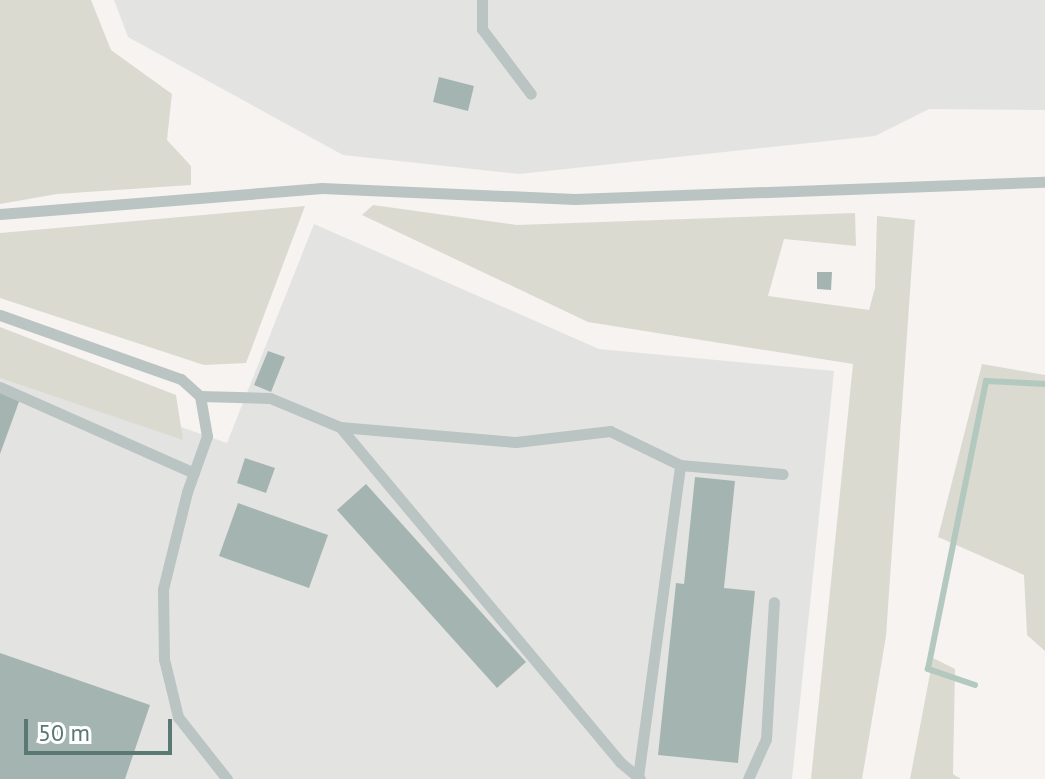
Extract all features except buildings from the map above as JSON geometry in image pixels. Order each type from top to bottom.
[{"type":"lane","points":[[482,0],[482,29],[531,94]]},
{"type":"lane","points":[[0,214],[322,188],[575,199],[1045,182]]},
{"type":"lane","points":[[0,315],[181,379],[200,396],[207,436],[163,589],[164,659],[178,717],[227,779]]},
{"type":"lane","points":[[0,387],[194,473]]},
{"type":"lane","points":[[200,396],[270,398],[340,427],[516,442],[610,431],[680,465],[783,474]]},
{"type":"lane","points":[[340,427],[639,778]]},
{"type":"lane","points":[[639,778],[680,465]]},
{"type":"lane","points":[[748,779],[766,739],[774,602]]},
{"type":"shaded area","points":[[0,0],[91,0],[111,50],[172,94],[167,140],[191,166],[191,185],[57,194],[0,204]]},
{"type":"shaded area","points":[[114,0],[1045,0],[1045,110],[929,109],[875,136],[519,174],[343,155],[128,37]]},
{"type":"shaded area","points":[[373,205],[517,225],[855,213],[856,246],[784,239],[768,296],[869,310],[875,288],[877,216],[915,220],[886,636],[862,779],[811,779],[853,364],[588,322],[362,215]]},
{"type":"shaded area","points":[[305,206],[246,363],[204,365],[0,298],[0,233]]},
{"type":"shaded area","points":[[314,224],[599,349],[834,371],[792,779],[0,779],[0,364],[227,443]]},
{"type":"shaded area","points":[[0,327],[176,395],[183,440],[0,378]]},
{"type":"shaded area","points":[[982,364],[1045,375],[1045,651],[1027,635],[1024,575],[938,537]]},
{"type":"shaded area","points":[[933,658],[955,669],[953,774],[961,779],[910,779]]},
{"type":"waterway","points":[[975,685],[928,669],[986,381],[1045,384]]}]
